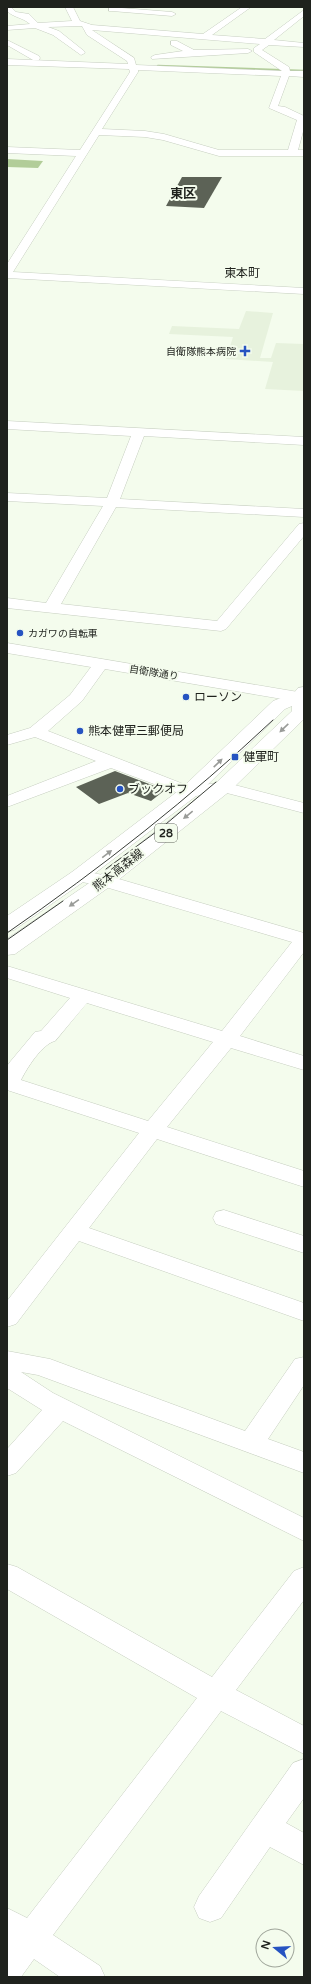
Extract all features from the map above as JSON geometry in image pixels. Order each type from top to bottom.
[{"type":"main road","name":"熊本高森線","points":[[7,926],[79,876],[189,792],[279,705],[302,694],[301,712],[223,787],[105,881],[9,945]]},
{"type":"street","points":[[7,7],[14,14],[26,16],[36,26],[52,32],[89,52]]},
{"type":"street","points":[[89,24],[90,33],[112,48],[141,53],[207,37],[248,7]]},
{"type":"street","points":[[111,10],[174,12],[146,32]]},
{"type":"street","points":[[67,11],[77,23]]},
{"type":"street","points":[[257,50],[304,12]]},
{"type":"street","points":[[7,17],[33,14]]},
{"type":"street","points":[[7,28],[77,23],[146,32],[304,45]]},
{"type":"street","points":[[7,35],[52,32]]},
{"type":"street","points":[[7,42],[36,58]]},
{"type":"street","points":[[175,45],[192,53]]},
{"type":"street","points":[[7,58],[31,59],[112,48]]},
{"type":"street","points":[[7,62],[132,63],[192,53],[257,50],[286,71],[304,69]]},
{"type":"street","points":[[7,272],[134,72],[132,63],[125,51]]},
{"type":"street","points":[[267,56],[282,55]]},
{"type":"street","points":[[132,63],[146,66],[286,71],[304,74]]},
{"type":"street","points":[[286,71],[274,108],[282,109],[297,115],[302,119],[292,153]]},
{"type":"street","points":[[97,132],[164,137],[219,153],[304,153]]},
{"type":"street","points":[[7,150],[83,153]]},
{"type":"street","points":[[7,272],[304,285]]},
{"type":"street","points":[[7,272],[304,291]]},
{"type":"street","points":[[7,425],[304,441]]},
{"type":"street","points":[[51,608],[112,502],[139,433]]},
{"type":"street","points":[[7,496],[304,513]]},
{"type":"street","points":[[7,603],[221,626],[304,527]]},
{"type":"street","name":"自衛隊通り","points":[[7,648],[302,694]]},
{"type":"street","points":[[7,740],[36,732],[76,698],[102,663]]},
{"type":"street","points":[[36,732],[189,792],[223,787],[304,808]]},
{"type":"street","points":[[7,802],[110,762]]},
{"type":"street","points":[[7,1318],[152,1131],[304,939],[105,881],[79,876]]},
{"type":"street","points":[[7,972],[227,1038],[304,1063]]},
{"type":"street","points":[[83,995],[48,1036],[42,1037],[17,1067],[8,1084],[304,1179]]},
{"type":"street","points":[[224,1218],[304,1245]]},
{"type":"street","points":[[74,1231],[304,1312]]},
{"type":"street","points":[[7,1360],[41,1366],[304,1462]]},
{"type":"street","points":[[252,1443],[304,1366]]},
{"type":"street","points":[[7,1375],[44,1400],[59,1408],[304,1530]]},
{"type":"street","points":[[7,1466],[59,1408]]},
{"type":"street","points":[[7,1575],[218,1695],[304,1741]]},
{"type":"street","points":[[7,1969],[19,1930],[218,1695],[304,1579]]},
{"type":"street","points":[[210,1907],[304,1773]]},
{"type":"street","points":[[266,1828],[304,1850]]},
{"type":"street","points":[[19,1930],[89,1977]]},
{"type":"shaded area","points":[[7,159],[43,161],[38,168],[7,167]]},
{"type":"shaded area","name":"自衛隊熊本病院","points":[[246,311],[273,313],[260,358],[271,358],[276,343],[304,344],[304,391],[265,389],[273,362],[226,359],[233,337],[169,334],[172,326],[239,329]]},
{"type":"building","points":[[182,177],[222,177],[204,208],[166,206]]},
{"type":"building","name":"ブックオフ","points":[[115,771],[165,790],[151,801],[128,793],[99,804],[76,787]]},
{"type":"waterway","points":[[158,66],[304,71]]},
{"type":"tram line","points":[[7,933],[111,858],[210,777],[273,720]]},
{"type":"tram line","points":[[106,869],[160,829],[216,782]]},
{"type":"tram line","points":[[7,940],[63,901]]},
{"type":"place","name":"自衛隊熊本病院","points":[[245,351]]},
{"type":"place","name":"カガワの自転車","points":[[20,633]]},
{"type":"place","name":"ローソン","points":[[186,697]]},
{"type":"place","name":"熊本健軍三郵便局","points":[[80,731]]},
{"type":"place","name":"健軍町","points":[[235,757]]},
{"type":"place","name":"ブックオフ","points":[[120,789]]},
{"type":"district","name":"東区","points":[[183,193]]},
{"type":"district","name":"東本町","points":[[242,273]]}]
